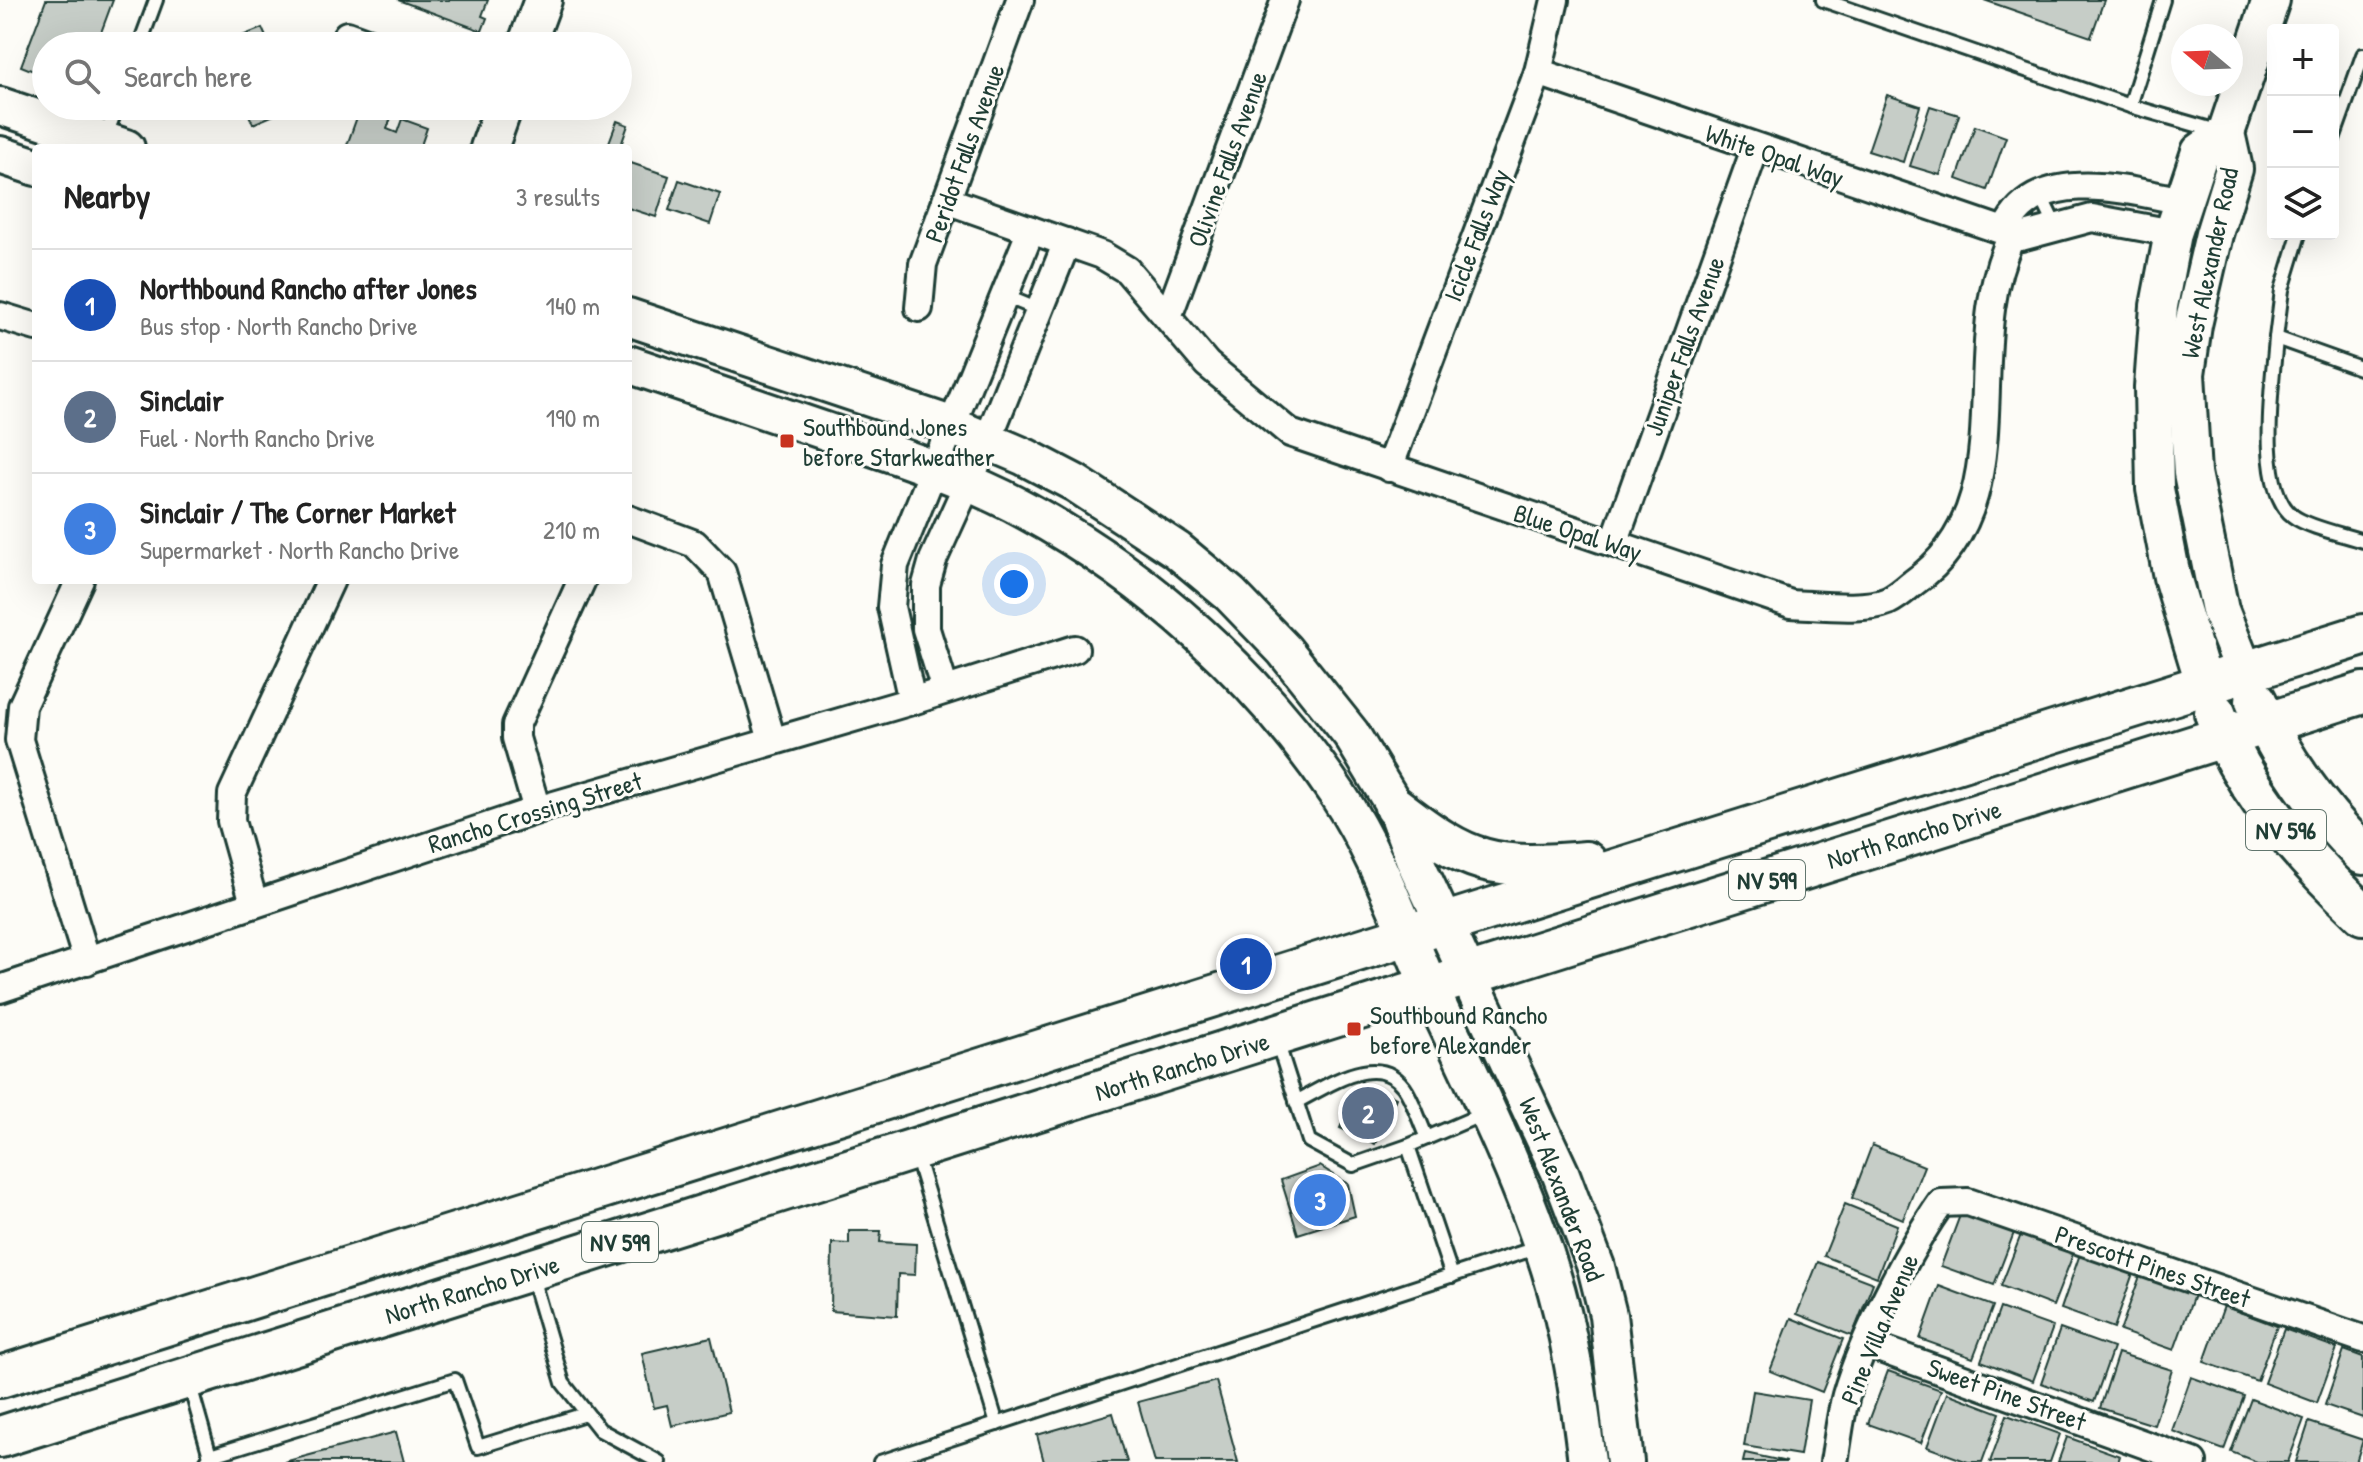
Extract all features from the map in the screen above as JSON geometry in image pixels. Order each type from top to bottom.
[{"type":"main road","points":[[531,32],[543,0]]},
{"type":"main road","name":"West Alexander Road","points":[[2245,673],[2220,610],[2192,473],[2186,374],[2193,325],[2214,234],[2234,169],[2226,133],[2271,0]]},
{"type":"main road","points":[[0,106],[32,117]]},
{"type":"main road","points":[[42,120],[115,144]]},
{"type":"main road","points":[[490,144],[499,120]]},
{"type":"main road","name":"West Alexander Road","points":[[2205,686],[2172,577],[2155,489],[2153,387],[2159,306],[2178,217],[2200,152],[2226,133]]},
{"type":"main road","points":[[0,155],[32,166]]},
{"type":"main road","name":"West Alexander Road","points":[[632,318],[988,439],[1075,483],[1177,550],[1230,594],[1319,690],[1351,734],[1395,807],[1467,975],[1534,1109],[1581,1223],[1608,1315],[1625,1462]]},
{"type":"main road","name":"West Alexander Road","points":[[632,365],[933,469],[968,483],[1067,534],[1174,613],[1214,648],[1302,744],[1340,797],[1369,848],[1406,936],[1488,1112],[1542,1246],[1563,1317],[1587,1462]]},
{"type":"main road","name":"NV 599","points":[[0,1377],[2363,635]]},
{"type":"main road","name":"NV 596","points":[[2245,673],[2265,722],[2314,797],[2363,854]]},
{"type":"main road","name":"NV 596","points":[[2205,686],[2223,736],[2258,791],[2317,871],[2363,914]]},
{"type":"main road","name":"North Rancho Drive","points":[[0,1437],[2363,693]]},
{"type":"main road","points":[[1395,807],[1458,852],[1483,862],[1527,867],[1662,854]]},
{"type":"main road","points":[[531,1271],[530,1256],[539,1238],[578,1221],[599,1191]]},
{"type":"main road","points":[[425,1304],[442,1274],[479,1259],[488,1251],[494,1241],[496,1223]]},
{"type":"main road","points":[[1542,1246],[1564,1259],[1591,1356],[1618,1383]]},
{"type":"street","name":"Peridot Falls Avenue","points":[[919,308],[923,264],[1020,0]]},
{"type":"street","name":"Olivine Falls Avenue","points":[[1168,317],[1285,0]]},
{"type":"street","name":"Icicle Falls Way","points":[[1389,468],[1538,72],[1555,0]]},
{"type":"street","name":"White Opal Way","points":[[1538,72],[1755,149],[2013,234]]},
{"type":"street","name":"Juniper Falls Avenue","points":[[1614,543],[1755,149]]},
{"type":"street","name":"Blue Opal Way","points":[[946,200],[1067,242],[1127,270],[1207,364],[1290,433],[1791,604],[1843,606],[1888,601],[1936,567],[1967,520],[1978,487],[1984,452],[1984,377],[1990,303],[1999,261],[2013,234],[2009,223],[2017,209],[2041,196],[2070,187],[2110,187],[2178,217]]},
{"type":"street","points":[[2013,234],[2033,235],[2055,225],[2092,218],[2178,217]]},
{"type":"street","points":[[912,701],[897,645],[891,607],[895,565],[1031,230]]},
{"type":"street","points":[[945,690],[928,636],[926,585],[933,560],[988,439],[1067,242]]},
{"type":"street","points":[[0,316],[32,326]]},
{"type":"street","points":[[632,520],[695,544],[710,555],[722,572],[772,740]]},
{"type":"street","points":[[78,584],[22,706],[19,740],[87,961]]},
{"type":"street","points":[[254,903],[231,821],[232,794],[329,584]]},
{"type":"street","points":[[537,810],[516,738],[516,725],[580,584]]},
{"type":"street","name":"Rancho Crossing Street","points":[[0,989],[537,810],[912,701],[1075,649]]},
{"type":"street","name":"Prescott Pines Street","points":[[1941,1203],[1968,1202],[2363,1339]]},
{"type":"street","name":"Pine Villa Avenue","points":[[1834,1462],[1846,1395],[1867,1344],[1922,1230],[1941,1203]]},
{"type":"street","name":"Sweet Pine Street","points":[[1867,1344],[2193,1462]]},
{"type":"lane","points":[[144,32],[156,0]]},
{"type":"lane","points":[[1823,0],[2130,106],[2226,133]]},
{"type":"lane","points":[[2130,106],[2163,0]]},
{"type":"lane","points":[[2339,122],[2363,55]]},
{"type":"lane","points":[[115,144],[116,120]]},
{"type":"lane","points":[[2041,196],[2055,225]]},
{"type":"lane","points":[[2297,240],[2282,290],[2276,338],[2271,414],[2273,487],[2293,516],[2363,541]]},
{"type":"lane","points":[[1005,296],[1039,310]]},
{"type":"lane","points":[[2276,338],[2363,369]]},
{"type":"lane","points":[[897,645],[928,636]]},
{"type":"lane","points":[[1276,1037],[1309,1141],[1353,1165],[1408,1146],[1488,1112]]},
{"type":"lane","points":[[1296,1102],[1354,1072],[1372,1070],[1391,1076],[1406,1089],[1427,1138]]},
{"type":"lane","points":[[1408,1146],[1452,1276]]},
{"type":"lane","points":[[914,1149],[997,1424]]},
{"type":"lane","points":[[880,1462],[1542,1246]]},
{"type":"lane","points":[[531,1271],[563,1383],[600,1430],[659,1462]]},
{"type":"lane","points":[[188,1378],[208,1459],[455,1380],[478,1447],[585,1414]]},
{"type":"building","points":[[46,0],[113,0],[101,32],[34,32]]},
{"type":"building","points":[[398,0],[488,0],[482,16],[487,18],[482,31]]},
{"type":"building","points":[[1984,0],[2104,0],[2091,37]]},
{"type":"building","points":[[32,37],[32,70],[21,66]]},
{"type":"building","points":[[1887,95],[1920,106],[1903,162],[1868,151]]},
{"type":"building","points":[[1930,106],[1959,115],[1940,175],[1910,166]]},
{"type":"building","points":[[356,120],[390,120],[387,129],[397,133],[402,120],[427,128],[421,144],[347,144]]},
{"type":"building","points":[[617,121],[628,125],[621,144],[608,144]]},
{"type":"building","points":[[1975,126],[2006,137],[1987,190],[1957,179]]},
{"type":"building","points":[[632,163],[669,176],[656,217],[632,209]]},
{"type":"building","points":[[679,180],[720,194],[710,224],[669,210]]},
{"type":"building","points":[[1361,1082],[1396,1098],[1375,1144],[1340,1128]]},
{"type":"building","points":[[1872,1145],[1924,1166],[1903,1219],[1852,1198]]},
{"type":"building","points":[[1320,1166],[1348,1184],[1355,1216],[1298,1234],[1281,1180]]},
{"type":"building","points":[[1845,1204],[1897,1225],[1877,1277],[1824,1256]]},
{"type":"building","points":[[1962,1210],[2015,1230],[1994,1285],[1941,1266]]},
{"type":"building","points":[[849,1231],[881,1231],[880,1242],[916,1244],[915,1275],[898,1274],[897,1316],[831,1311],[832,1243],[849,1244]]},
{"type":"building","points":[[2022,1232],[2074,1252],[2053,1306],[2001,1286]]},
{"type":"building","points":[[2080,1254],[2133,1273],[2114,1328],[2061,1309]]},
{"type":"building","points":[[1818,1262],[1873,1283],[1852,1336],[1797,1314]]},
{"type":"building","points":[[2140,1276],[2194,1295],[2174,1350],[2120,1331]]},
{"type":"building","points":[[1939,1286],[1993,1306],[1973,1358],[1920,1339]]},
{"type":"building","points":[[2224,1306],[2277,1326],[2257,1381],[2204,1362]]},
{"type":"building","points":[[2000,1308],[2053,1327],[2033,1381],[1981,1361]]},
{"type":"building","points":[[1791,1318],[1843,1339],[1822,1392],[1770,1371]]},
{"type":"building","points":[[2060,1329],[2113,1348],[2094,1402],[2041,1383]]},
{"type":"building","points":[[2284,1329],[2337,1348],[2317,1403],[2264,1383]]},
{"type":"building","points":[[711,1337],[729,1412],[672,1426],[667,1405],[654,1408],[642,1353]]},
{"type":"building","points":[[2344,1350],[2363,1357],[2363,1418],[2325,1405]]},
{"type":"building","points":[[2118,1353],[2172,1370],[2154,1425],[2100,1408]]},
{"type":"building","points":[[1888,1371],[1941,1390],[1921,1443],[1868,1424]]},
{"type":"building","points":[[2191,1377],[2244,1396],[2224,1450],[2172,1431]]},
{"type":"building","points":[[1216,1381],[1238,1462],[1155,1462],[1138,1402]]},
{"type":"building","points":[[1753,1391],[1809,1400],[1800,1455],[1744,1446]]},
{"type":"building","points":[[1947,1393],[2000,1413],[1982,1462],[1968,1462],[1927,1447]]},
{"type":"building","points":[[2251,1399],[2304,1419],[2288,1462],[2257,1462],[2231,1452]]},
{"type":"building","points":[[1113,1413],[1127,1462],[1044,1462],[1037,1435]]},
{"type":"building","points":[[2007,1415],[2060,1434],[2050,1462],[1990,1462]]},
{"type":"building","points":[[2309,1422],[2363,1440],[2356,1462],[2296,1462]]},
{"type":"building","points":[[396,1432],[404,1462],[284,1462]]},
{"type":"building","points":[[2067,1437],[2120,1456],[2118,1462],[2058,1462]]},
{"type":"building","points":[[1745,1453],[1787,1462],[1743,1462]]},
{"type":"place","name":"Southbound Jones before Starkweather","points":[[787,441]]},
{"type":"place","name":"Northbound Rancho after Jones","points":[[1246,964]]},
{"type":"place","name":"Southbound Rancho before Alexander","points":[[1354,1029]]},
{"type":"place","name":"Sinclair","points":[[1368,1113]]},
{"type":"place","name":"Sinclair / The Corner Market","points":[[1320,1200]]}]
